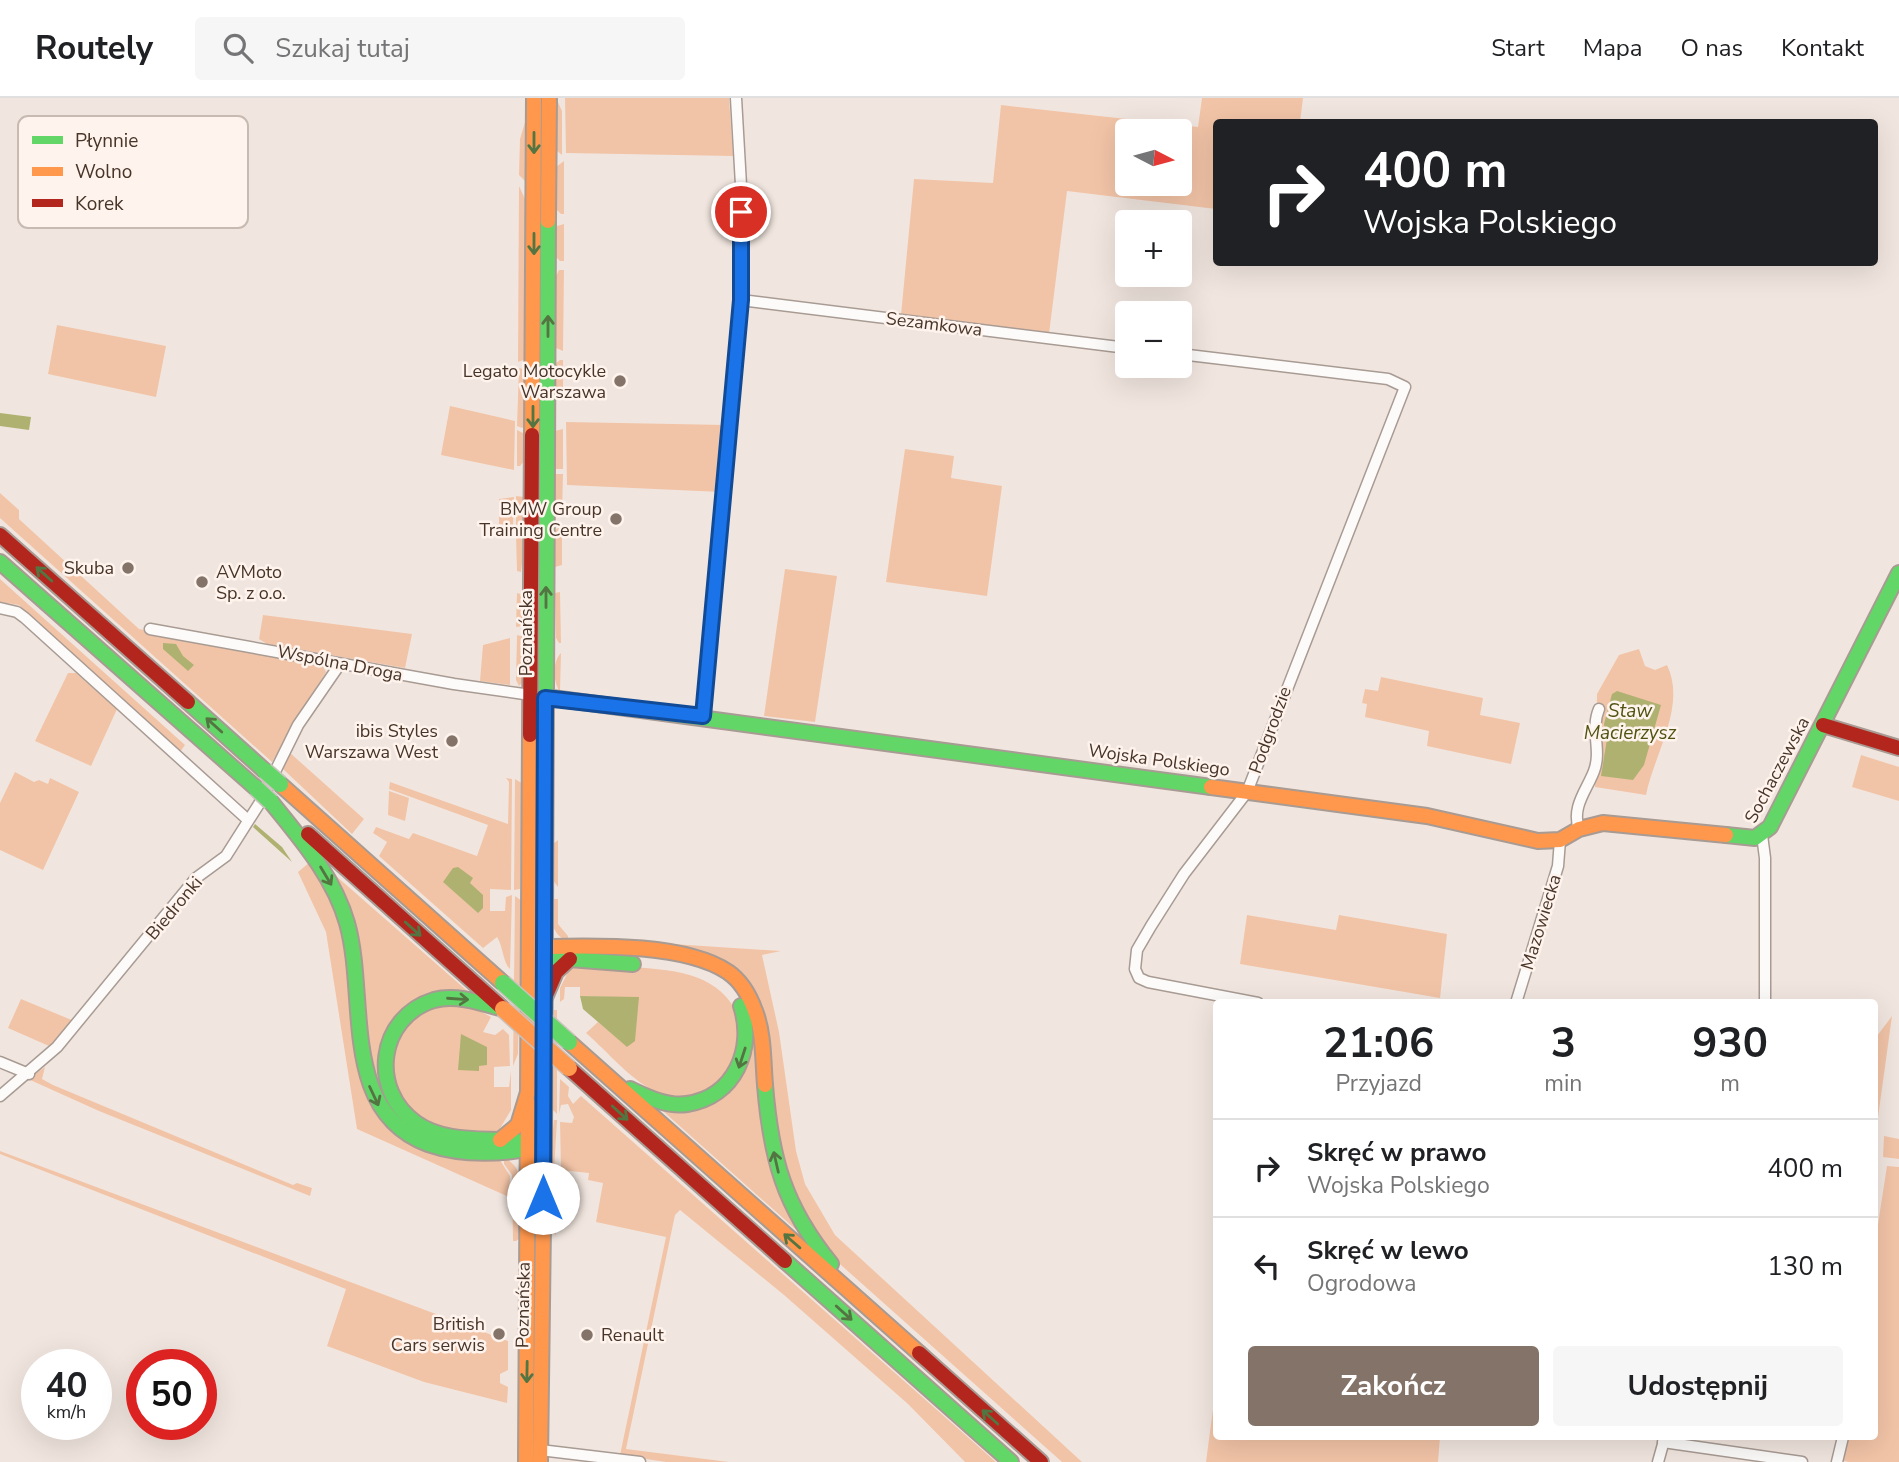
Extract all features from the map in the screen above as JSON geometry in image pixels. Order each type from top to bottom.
[{"type":"main road","name":"Poznańska","points":[[534,98],[539,952],[528,1092],[533,1146],[540,1456]]},
{"type":"main road","name":"Poznańska","points":[[538,696],[549,98]]},
{"type":"main road","points":[[0,534],[1041,1462]]},
{"type":"main road","points":[[0,562],[1011,1462]]},
{"type":"main road","name":"Sochaczewska","points":[[1762,835],[1770,827],[1899,573]]},
{"type":"main road","name":"Wojska Polskiego","points":[[538,696],[703,716],[1427,816],[1538,841],[1559,840]]},
{"type":"main road","points":[[1823,725],[1899,748]]},
{"type":"main road","points":[[271,802],[318,863],[342,906],[354,950],[367,1078],[386,1117],[405,1133],[438,1148],[468,1152],[533,1146]]},
{"type":"main road","points":[[1559,840],[1578,828],[1603,823],[1735,837],[1755,838],[1762,835]]},
{"type":"main road","name":"Poznańska","points":[[526,1462],[533,1146],[544,1000],[539,952]]},
{"type":"main road","points":[[539,952],[570,959],[697,971],[715,977],[728,988],[743,1009],[745,1052],[736,1073],[716,1094],[686,1104],[669,1103],[617,1084]]},
{"type":"main road","points":[[539,952],[676,956],[713,965],[735,979],[757,1015],[772,1143],[788,1201],[806,1231],[862,1302]]},
{"type":"main road","points":[[544,1000],[555,972],[570,959]]},
{"type":"main road","points":[[503,1009],[449,998],[414,1008],[392,1032],[386,1046],[383,1067],[392,1098],[416,1123],[444,1136],[500,1140],[533,1146]]},
{"type":"main road","points":[[500,1140],[518,1125],[528,1092]]},
{"type":"street","points":[[703,716],[741,300],[741,198],[736,98]]},
{"type":"street","name":"Sezamkowa","points":[[741,300],[1115,347]]},
{"type":"street","name":"Podgrodzie","points":[[1192,355],[1388,379],[1405,387],[1247,792],[1184,874],[1137,950],[1135,969],[1139,978],[1237,999]]},
{"type":"street","points":[[0,608],[17,612],[25,618],[248,820]]},
{"type":"street","name":"Wspólna Droga","points":[[150,629],[340,664],[538,696]]},
{"type":"street","name":"Biedronki","points":[[0,1096],[29,1074],[74,1029],[196,878],[226,856],[259,804],[298,725],[340,664]]},
{"type":"street","points":[[1578,828],[1575,819],[1578,805],[1595,769],[1598,746],[1594,730],[1599,709]]},
{"type":"street","name":"Sochaczewska","points":[[1762,835],[1765,858],[1765,999]]},
{"type":"street","name":"Mazowiecka","points":[[1517,999],[1558,866],[1559,840]]},
{"type":"street","points":[[0,1062],[29,1074]]},
{"type":"street","points":[[1657,1462],[1664,1440]]},
{"type":"street","points":[[1670,1440],[1802,1462]]},
{"type":"street","points":[[1837,1462],[1842,1440]]},
{"type":"street","points":[[540,1456],[640,1462]]},
{"type":"shaded area","points":[[565,98],[729,98],[733,156],[566,153]]},
{"type":"shaded area","points":[[1202,98],[1303,98],[1300,119],[1213,119],[1213,209],[1067,191],[1049,334],[901,315],[914,179],[993,183],[1001,105],[1126,119],[1115,119],[1115,196],[1192,196],[1192,126],[1198,127]]},
{"type":"shaded area","points":[[557,100],[562,111],[562,155],[556,150]]},
{"type":"shaded area","points":[[526,119],[526,182],[519,175],[520,139]]},
{"type":"shaded area","points":[[564,161],[564,214],[561,214],[556,209],[556,167]]},
{"type":"shaded area","points":[[519,186],[525,199],[526,359],[518,362]]},
{"type":"shaded area","points":[[564,224],[564,261],[560,261],[556,257],[557,226]]},
{"type":"shaded area","points":[[559,270],[564,270],[563,351],[556,348],[556,276]]},
{"type":"shaded area","points":[[57,325],[166,346],[156,397],[48,374]]},
{"type":"shaded area","points":[[563,360],[563,391],[555,386],[555,364]]},
{"type":"shaded area","points":[[519,368],[526,370],[525,426],[522,428],[517,426]]},
{"type":"shaded area","points":[[450,406],[515,421],[514,470],[441,455]]},
{"type":"shaded area","points":[[566,422],[727,425],[721,492],[567,485]]},
{"type":"shaded area","points":[[563,429],[563,469],[556,469],[555,431]]},
{"type":"shaded area","points":[[517,430],[525,434],[525,460],[520,466],[517,466]]},
{"type":"shaded area","points":[[905,449],[954,456],[951,478],[1002,486],[987,596],[886,582]]},
{"type":"shaded area","points":[[554,474],[563,474],[562,515],[554,511]]},
{"type":"shaded area","points":[[0,493],[19,510],[19,519],[139,629],[322,664],[326,672],[272,762],[0,518]]},
{"type":"shaded area","points":[[516,496],[524,497],[524,521],[516,526]]},
{"type":"shaded area","points":[[514,497],[513,526],[499,524],[499,499]]},
{"type":"shaded area","points":[[562,527],[562,565],[555,567],[554,531]]},
{"type":"shaded area","points":[[516,535],[525,541],[521,572],[517,571]]},
{"type":"shaded area","points":[[785,569],[837,576],[815,722],[764,716]]},
{"type":"shaded area","points":[[0,579],[185,745],[180,752],[19,605],[0,602]]},
{"type":"shaded area","points":[[560,592],[559,643],[556,638],[555,593]]},
{"type":"shaded area","points":[[517,593],[524,595],[524,626],[516,627]]},
{"type":"shaded area","points":[[263,615],[412,634],[405,668],[267,644],[259,639]]},
{"type":"shaded area","points":[[517,635],[524,637],[523,682],[519,686],[516,680]]},
{"type":"shaded area","points":[[510,638],[510,685],[480,681],[483,645]]},
{"type":"shaded area","points":[[1639,649],[1645,666],[1655,670],[1667,665],[1673,697],[1667,730],[1646,795],[1595,787],[1597,694],[1619,655]]},
{"type":"shaded area","points":[[561,653],[560,692],[554,672]]},
{"type":"shaded area","points":[[68,673],[76,673],[117,709],[91,766],[35,741]]},
{"type":"shaded area","points":[[1381,677],[1483,698],[1480,715],[1520,723],[1511,764],[1427,746],[1429,731],[1365,717],[1367,704],[1362,703],[1365,689],[1378,691]]},
{"type":"shaded area","points":[[289,752],[364,819],[352,834],[283,769]]},
{"type":"shaded area","points":[[1861,755],[1899,767],[1899,801],[1852,787]]},
{"type":"shaded area","points":[[15,772],[34,782],[39,780],[48,784],[50,778],[79,792],[43,870],[0,850],[0,803]]},
{"type":"shaded area","points":[[506,778],[512,779],[511,890],[490,889],[490,911],[505,911],[506,897],[512,895],[510,969],[497,937],[483,948],[379,856],[387,842],[373,833],[376,827],[409,839],[413,833],[477,856],[488,825],[389,789],[390,782],[508,824],[509,782]]},
{"type":"shaded area","points":[[515,779],[523,784],[520,889],[514,890]]},
{"type":"shaded area","points":[[389,791],[409,798],[405,821],[388,815]]},
{"type":"shaded area","points":[[558,840],[558,887],[552,879],[553,844]]},
{"type":"shaded area","points":[[310,862],[344,930],[362,1085],[372,1108],[385,1125],[399,1137],[415,1145],[454,1153],[498,1157],[510,1176],[509,1197],[357,1129],[326,932],[298,872]]},
{"type":"shaded area","points":[[327,868],[473,996],[406,1005],[376,1088]]},
{"type":"shaded area","points":[[515,896],[522,901],[518,1054],[513,1066]]},
{"type":"shaded area","points":[[554,899],[558,899],[558,924],[568,936],[568,941],[558,934],[552,924]]},
{"type":"shaded area","points":[[1247,915],[1336,930],[1339,915],[1447,934],[1440,998],[1240,964]]},
{"type":"shaded area","points":[[673,944],[781,951],[762,955],[779,1032],[796,1151],[805,1184],[835,1235],[1082,1462],[1062,1462],[832,1257],[790,1192],[751,988],[672,948]]},
{"type":"shaded area","points":[[572,964],[639,968],[690,975],[703,980],[726,997],[738,1017],[741,1040],[735,1061],[723,1080],[705,1093],[684,1098],[659,1093],[639,1082],[586,1033],[598,1022],[628,1047],[638,998],[580,996],[580,987],[565,987],[564,999],[560,1002],[560,988]]},
{"type":"shaded area","points":[[21,999],[74,1021],[49,1046],[8,1028]]},
{"type":"shaded area","points":[[467,1004],[491,1017],[483,1032],[495,1035],[503,1029],[509,1035],[510,1066],[494,1067],[494,1087],[509,1087],[511,1071],[511,1110],[496,1135],[450,1131],[426,1125],[412,1114],[395,1084],[393,1049],[399,1033],[409,1019],[429,1007]]},
{"type":"shaded area","points":[[554,1010],[557,1010],[557,1114],[553,1110]]},
{"type":"shaded area","points":[[1892,1016],[1878,1117],[1878,1035]]},
{"type":"shaded area","points":[[753,1032],[802,1235],[655,1104],[710,1103]]},
{"type":"shaded area","points":[[45,1067],[42,1079],[53,1085],[293,1185],[297,1183],[312,1188],[310,1196],[99,1111],[28,1079]]},
{"type":"shaded area","points":[[560,1079],[569,1087],[568,1096],[573,1104],[581,1096],[996,1462],[965,1462],[908,1404],[784,1295],[680,1210],[675,1215],[626,1449],[729,1462],[666,1462],[620,1455],[666,1237],[596,1222],[603,1183],[588,1180],[589,1173],[561,1170],[560,1122],[572,1123],[574,1117],[568,1104],[561,1105],[559,1114]]},
{"type":"shaded area","points":[[554,1120],[557,1120],[554,1171],[549,1169]]},
{"type":"shaded area","points":[[1884,1136],[1899,1139],[1899,1159],[1883,1157]]},
{"type":"shaded area","points":[[0,1151],[508,1341],[508,1370],[500,1374],[500,1383],[508,1387],[507,1403],[424,1382],[327,1346],[346,1289],[0,1154]]},
{"type":"shaded area","points":[[504,1158],[518,1171],[521,1181],[520,1238],[516,1241],[513,1241],[512,1175],[504,1164]]},
{"type":"shaded area","points":[[1887,1166],[1899,1167],[1899,1462],[1849,1462],[1844,1461],[1847,1440],[1878,1440],[1878,1224]]},
{"type":"shaded area","points":[[552,1178],[556,1178],[556,1235],[549,1225]]},
{"type":"shaded area","points":[[1213,1410],[1213,1440],[1440,1440],[1438,1462],[1206,1462]]},
{"type":"water","points":[[0,413],[31,417],[29,430],[0,426]]},
{"type":"water","points":[[163,643],[176,644],[183,656],[194,665],[188,671],[163,649]]},
{"type":"water","name":"Staw Macierzysz","points":[[1617,691],[1661,705],[1644,765],[1633,780],[1601,776],[1607,739],[1604,724],[1612,694]]},
{"type":"water","points":[[255,824],[282,847],[292,862],[253,827]]},
{"type":"water","points":[[458,867],[473,878],[470,883],[483,895],[483,908],[478,913],[443,882],[453,868]]},
{"type":"water","points":[[580,996],[639,997],[635,1041],[627,1047],[583,1009]]},
{"type":"water","points":[[461,1034],[487,1047],[487,1065],[479,1066],[479,1071],[458,1070]]},
{"type":"traffic: fast","points":[[545,925],[548,221]]},
{"type":"traffic: fast","points":[[0,562],[256,788]]},
{"type":"traffic: fast","points":[[1726,835],[1755,838],[1770,827],[1899,573]]},
{"type":"traffic: fast","points":[[545,697],[1211,787]]},
{"type":"traffic: fast","points":[[188,702],[265,771]]},
{"type":"traffic: fast","points":[[265,771],[280,784]]},
{"type":"traffic: fast","points":[[256,788],[271,802]]},
{"type":"traffic: fast","points":[[271,802],[315,859],[341,906],[353,952],[362,1049],[369,1079],[381,1106],[400,1128],[428,1144],[442,1148],[486,1153],[544,1146]]},
{"type":"traffic: fast","points":[[544,957],[633,964]]},
{"type":"traffic: fast","points":[[503,983],[569,1042]]},
{"type":"traffic: fast","points":[[503,1009],[451,998],[434,1000],[415,1009],[401,1022],[391,1038],[386,1056],[386,1074],[391,1092],[401,1109],[416,1123],[429,1130],[459,1138],[537,1144]]},
{"type":"traffic: fast","points":[[630,1089],[657,1101],[680,1105],[704,1100],[718,1092],[729,1081],[743,1054],[745,1022],[741,1006]]},
{"type":"traffic: fast","points":[[765,1085],[771,1136],[783,1181],[802,1222],[831,1264]]},
{"type":"traffic: fast","points":[[785,1261],[1011,1462]]},
{"type":"traffic: slow","points":[[532,435],[534,98]]},
{"type":"traffic: slow","points":[[548,221],[549,98]]},
{"type":"traffic: slow","points":[[528,1092],[530,735]]},
{"type":"traffic: slow","points":[[280,784],[503,983]]},
{"type":"traffic: slow","points":[[1211,787],[1427,816],[1538,841],[1560,840],[1579,829],[1603,823],[1726,835]]},
{"type":"traffic: slow","points":[[544,947],[613,947],[664,951],[710,963],[728,972],[744,990],[758,1020],[765,1085]]},
{"type":"traffic: slow","points":[[503,1009],[569,1068]]},
{"type":"traffic: slow","points":[[569,1042],[919,1353]]},
{"type":"traffic: slow","points":[[500,1140],[518,1125],[528,1092]]},
{"type":"traffic: slow","points":[[526,1462],[528,1103]]},
{"type":"traffic: slow","points":[[540,1462],[544,1146]]},
{"type":"traffic: jam","points":[[530,735],[532,435]]},
{"type":"traffic: jam","points":[[0,535],[188,702]]},
{"type":"traffic: jam","points":[[1823,725],[1899,748]]},
{"type":"traffic: jam","points":[[308,834],[501,1007]]},
{"type":"traffic: jam","points":[[544,1146],[545,925]]},
{"type":"traffic: jam","points":[[544,1000],[556,972],[570,959]]},
{"type":"traffic: jam","points":[[569,1068],[785,1261]]},
{"type":"traffic: jam","points":[[919,1353],[1041,1462]]},
{"type":"place","name":"Legato Motocykle Warszawa","points":[[620,381]]},
{"type":"place","name":"BMW Group Training Centre","points":[[616,519]]},
{"type":"place","name":"Skuba","points":[[128,568]]},
{"type":"place","name":"AVMoto Sp. z o.o.","points":[[202,582]]},
{"type":"place","name":"ibis Styles Warszawa West","points":[[452,741]]},
{"type":"place","name":"British Cars serwis","points":[[499,1334]]},
{"type":"place","name":"Renault","points":[[587,1335]]},
{"type":"route","points":[[543,1198],[545,698],[703,716],[741,300],[741,212]]}]
